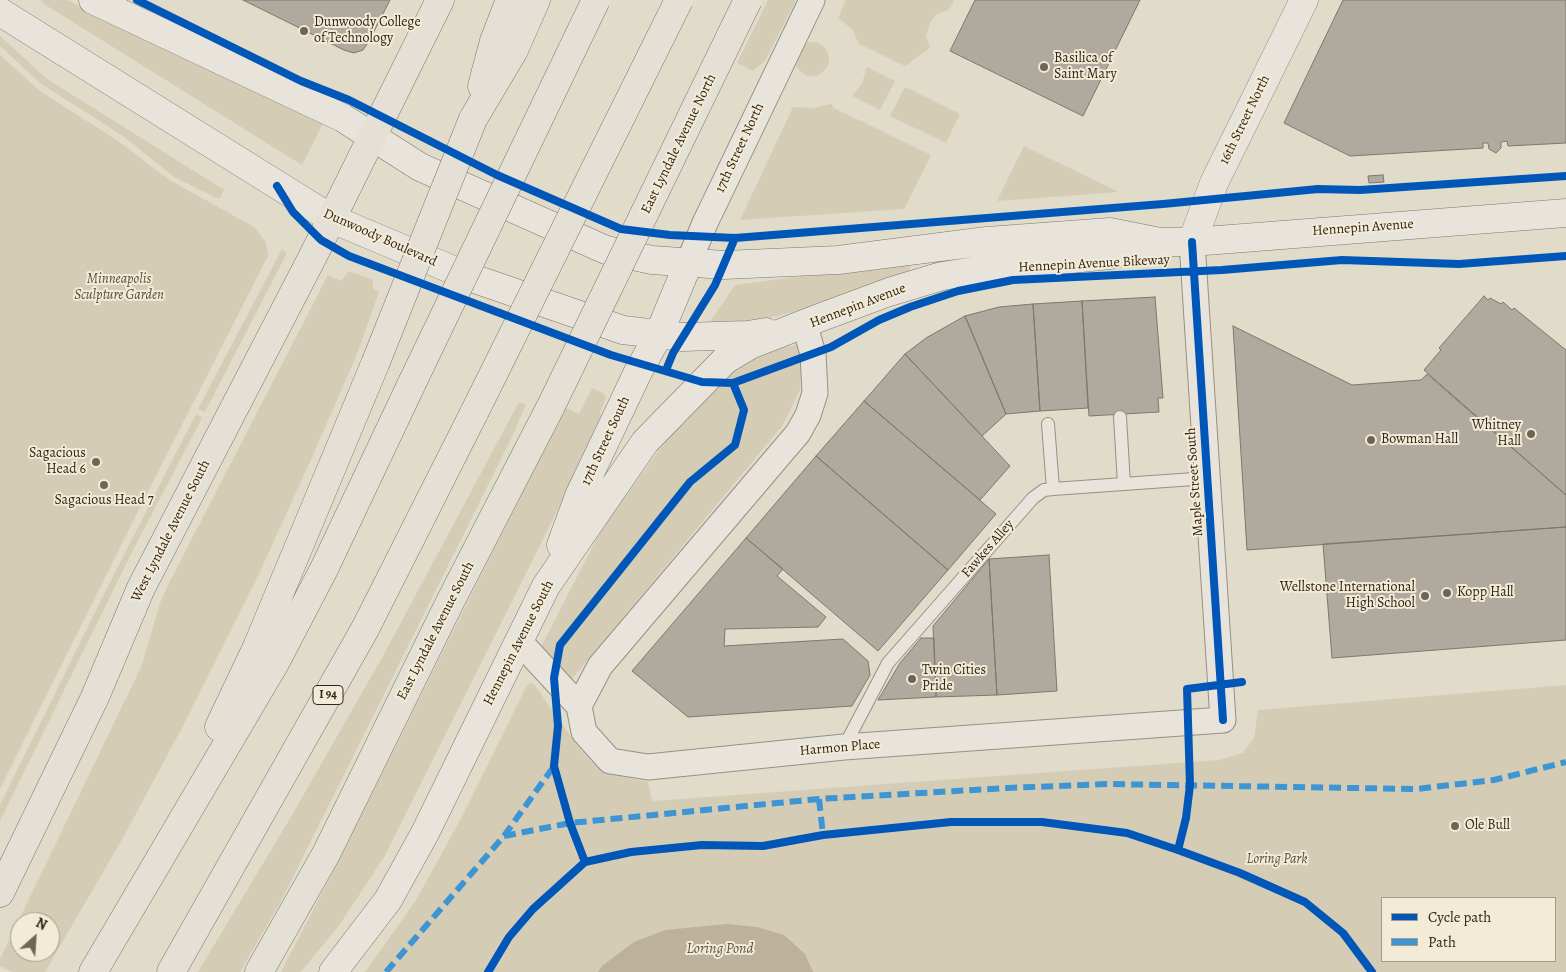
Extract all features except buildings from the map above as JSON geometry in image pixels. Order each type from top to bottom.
[{"type":"main road","points":[[93,0],[342,118],[420,167],[606,250],[652,260],[688,264]]},
{"type":"main road","name":"West Lyndale Avenue South","points":[[0,893],[95,697],[141,588],[332,219],[440,0]]},
{"type":"main road","points":[[125,919],[257,647],[375,364],[473,119],[494,42],[510,0]]},
{"type":"main road","points":[[473,119],[514,50],[536,0]]},
{"type":"main road","points":[[94,972],[275,663],[324,569],[596,0]]},
{"type":"main road","name":"I 94","points":[[171,972],[365,628],[679,0]]},
{"type":"main road","name":"East Lyndale Avenue North","points":[[609,287],[748,0]]},
{"type":"main road","name":"16th Street North","points":[[1192,242],[1214,183],[1304,0]]},
{"type":"main road","name":"Dunwoody Boulevard","points":[[0,12],[332,219],[472,278],[623,330],[683,337],[748,335],[804,326]]},
{"type":"main road","name":"Hennepin Avenue","points":[[688,264],[724,265],[838,260],[987,241],[1110,232],[1160,242],[1192,242],[1566,213]]},
{"type":"main road","name":"Hennepin Avenue","points":[[804,326],[889,292],[942,276],[1012,264],[1110,255],[1160,242]]},
{"type":"main road","name":"17th Street North","points":[[674,299],[688,264]]},
{"type":"main road","name":"East Lyndale Avenue South","points":[[259,972],[326,854],[428,646],[551,406],[609,287]]},
{"type":"main road","name":"17th Street South","points":[[546,586],[579,496],[638,372],[659,334],[674,299]]},
{"type":"main road","name":"Hennepin Avenue South","points":[[333,972],[388,900],[425,833],[546,586],[645,442],[725,360],[750,345],[804,326]]},
{"type":"street","name":"17th Street North","points":[[688,264],[705,223],[812,0]]},
{"type":"street","name":"Maple Street South","points":[[1192,242],[1223,720]]},
{"type":"street","name":"Hennepin Avenue","points":[[579,706],[600,666],[798,433],[808,415],[815,393],[813,354],[804,326]]},
{"type":"street","points":[[519,641],[579,706]]},
{"type":"street","name":"Harmon Place","points":[[579,706],[584,732],[610,761],[648,767],[844,747],[1223,720]]},
{"type":"lane","points":[[1120,417],[1124,484]]},
{"type":"lane","points":[[1048,424],[1053,489]]},
{"type":"lane","name":"Fawkes Alley","points":[[844,747],[888,663],[1033,498],[1044,490],[1208,478]]},
{"type":"green space","points":[[41,0],[67,0],[323,123],[302,165],[44,4]]},
{"type":"green space","points":[[768,0],[796,0],[765,61],[753,71],[737,63]]},
{"type":"green space","points":[[846,0],[954,0],[950,9],[937,14],[930,23],[926,36],[930,48],[905,66],[859,44],[852,29],[838,18]]},
{"type":"green space","points":[[0,36],[47,79],[224,190],[219,199],[174,177],[123,136],[40,83],[0,46]]},
{"type":"green space","points":[[812,42],[819,43],[824,47],[828,52],[828,66],[824,71],[819,75],[812,76],[805,75],[800,71],[796,66],[795,59],[796,52],[800,47],[805,43]]},
{"type":"green space","name":"Minneapolis Sculpture Garden","points":[[0,55],[40,91],[118,141],[168,179],[254,227],[266,242],[268,256],[138,511],[0,789]]},
{"type":"green space","points":[[867,67],[895,81],[880,110],[852,96],[862,83]]},
{"type":"green space","points":[[905,87],[960,114],[946,143],[890,116]]},
{"type":"green space","points":[[831,104],[834,108],[931,155],[904,209],[740,220],[793,107],[813,108]]},
{"type":"green space","points":[[1024,146],[1119,192],[997,201]]},
{"type":"green space","points":[[282,249],[287,253],[205,412],[198,409]]},
{"type":"green space","points":[[909,265],[910,271],[814,307],[757,321],[710,322],[735,285],[847,270]]},
{"type":"green space","points":[[349,271],[373,280],[373,289],[379,292],[357,354],[258,576],[185,722],[124,836],[60,946],[60,912],[23,912],[142,665],[160,603],[168,585],[328,275],[341,281]]},
{"type":"green space","points":[[798,344],[802,354],[800,390],[783,425],[571,680],[540,649],[601,530],[671,434],[742,361]]},
{"type":"green space","points":[[592,388],[603,393],[606,398],[600,412],[602,421],[384,857],[340,924],[301,972],[281,972],[341,856],[565,407],[579,414]]},
{"type":"green space","points":[[519,402],[526,404],[511,439],[280,903],[240,972],[198,972],[292,815],[383,656]]},
{"type":"green space","points":[[196,414],[202,418],[130,556],[0,821],[0,805],[103,596]]},
{"type":"green space","name":"Loring Park","points":[[533,683],[577,745],[592,762],[610,774],[648,782],[652,801],[1219,760],[1243,753],[1254,738],[1258,710],[1566,685],[1566,972],[365,972],[416,900],[464,813],[528,684]]},
{"type":"green space","points":[[10,938],[10,962],[51,962],[45,972],[12,972],[0,966],[0,959]]},
{"type":"water","name":"Loring Pond","points":[[727,924],[757,927],[784,935],[805,954],[813,972],[598,972],[602,966],[634,942],[665,930]]},
{"type":"marked path","points":[[386,972],[504,836],[570,823],[819,799],[1007,788],[1107,784],[1416,789],[1494,780],[1566,762]]},
{"type":"marked path","points":[[504,836],[554,766]]},
{"type":"marked path","points":[[819,799],[823,835]]},
{"type":"cycle path","points":[[137,0],[301,81],[349,100],[497,175],[621,229],[670,235],[735,238],[1163,204],[1318,189],[1360,190],[1566,176]]},
{"type":"cycle path","name":"Hennepin Avenue Bikeway","points":[[277,186],[293,212],[321,240],[349,256],[611,355],[702,382],[733,383],[831,347],[879,320],[910,307],[958,291],[1013,280],[1222,270],[1342,260],[1459,264],[1566,256]]},
{"type":"cycle path","points":[[666,370],[673,353],[715,285],[735,238]]},
{"type":"cycle path","points":[[1192,242],[1223,720]]},
{"type":"cycle path","points":[[585,862],[570,823],[554,766],[558,726],[554,678],[560,645],[690,482],[735,445],[744,410],[733,383]]},
{"type":"cycle path","points":[[1178,850],[1186,818],[1190,785],[1187,689],[1242,682]]},
{"type":"cycle path","points":[[488,972],[509,937],[533,909],[585,862],[631,852],[702,845],[763,846],[823,835],[951,822],[1042,822],[1127,833],[1178,850],[1240,873],[1305,902],[1343,933],[1372,972]]},
{"type":"place","name":"Dunwoody College of Technology","points":[[304,31]]},
{"type":"place","name":"Basilica of Saint Mary","points":[[1044,67]]},
{"type":"place","name":"Whitney Hall","points":[[1531,434]]},
{"type":"place","name":"Bowman Hall","points":[[1371,440]]},
{"type":"place","name":"Sagacious Head 6","points":[[96,462]]},
{"type":"place","name":"Sagacious Head 7","points":[[104,485]]},
{"type":"place","name":"Kopp Hall","points":[[1447,593]]},
{"type":"place","name":"Wellstone International High School","points":[[1425,596]]},
{"type":"place","name":"Twin Cities Pride","points":[[912,679]]},
{"type":"place","name":"Ole Bull","points":[[1455,826]]}]
